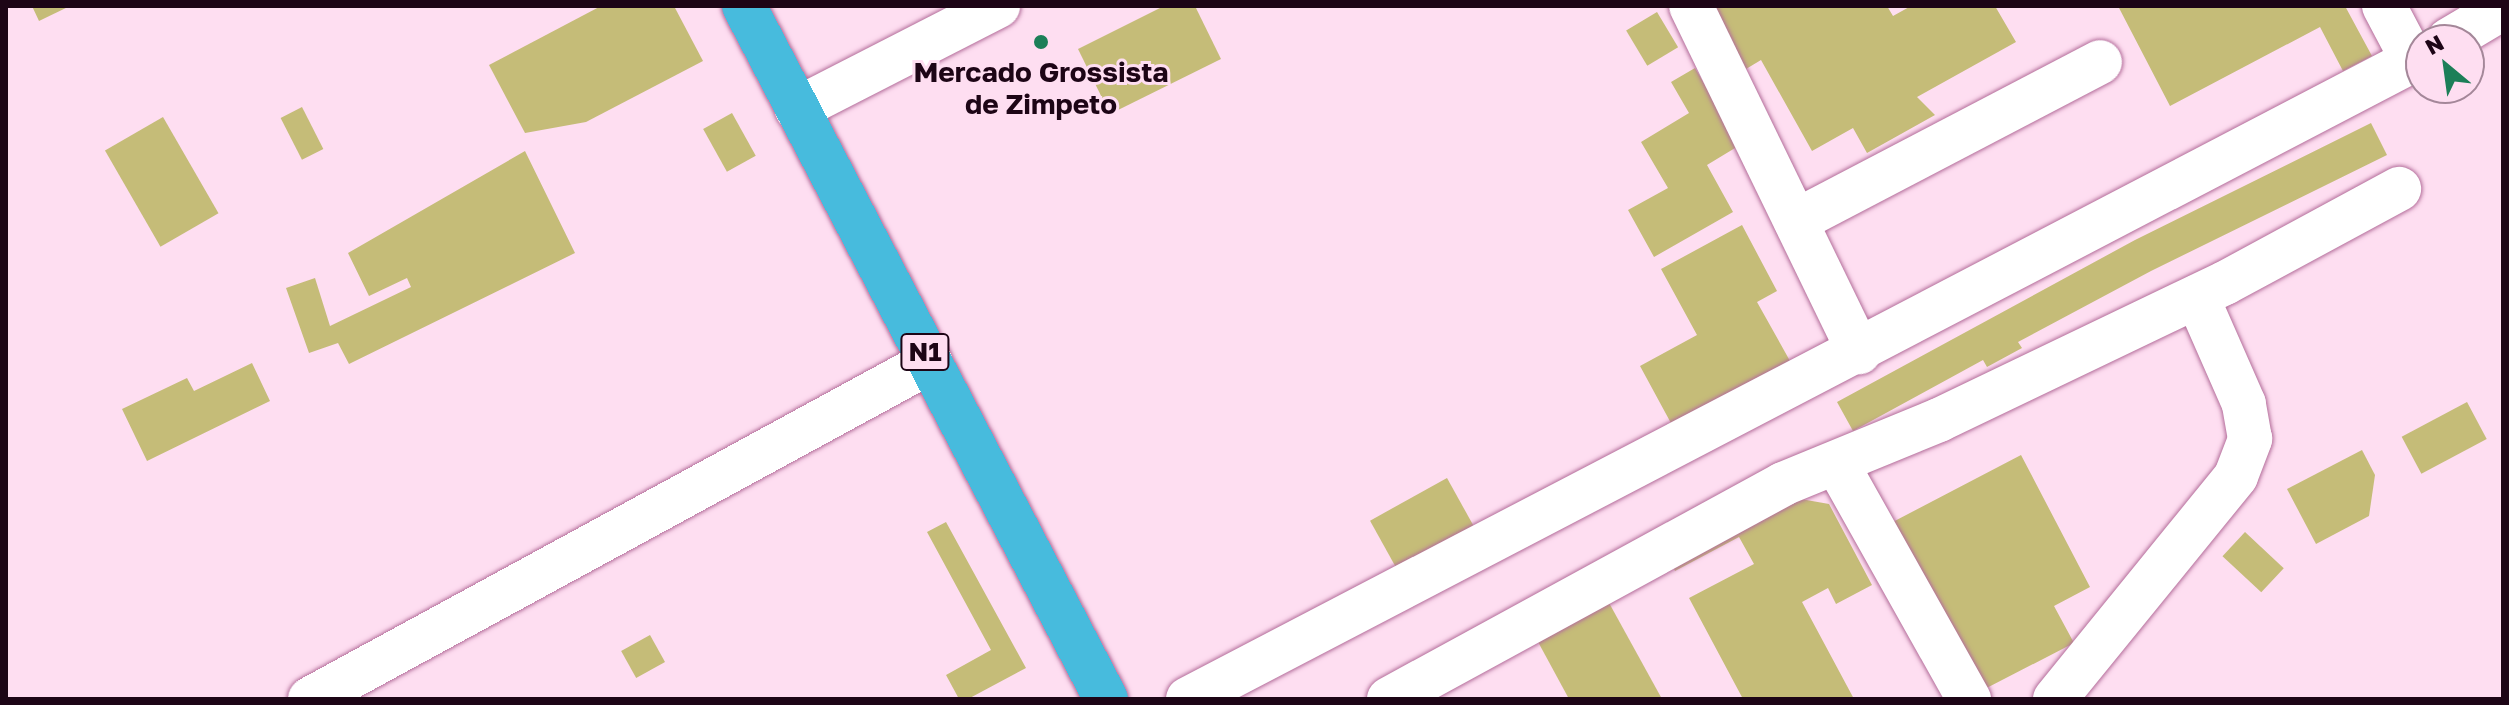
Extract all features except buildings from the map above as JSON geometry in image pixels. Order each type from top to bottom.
[{"type":"highway","name":"N1","points":[[744,6],[1106,699]]},
{"type":"street","points":[[797,109],[998,6]]},
{"type":"street","points":[[1691,6],[1859,352]]},
{"type":"street","points":[[2384,6],[2405,28]]},
{"type":"street","points":[[2475,24],[2503,8]]},
{"type":"street","points":[[1796,221],[2100,62]]},
{"type":"street","points":[[1188,699],[1859,352],[2405,64]]},
{"type":"street","points":[[1407,689],[1783,484],[1837,464],[2197,297],[2399,189]]},
{"type":"street","points":[[2055,699],[2236,476],[2250,439],[2244,404],[2197,297]]},
{"type":"street","points":[[310,699],[930,362]]},
{"type":"street","points":[[1837,464],[1969,699]]},
{"type":"street","points":[[1407,689],[1465,699]]},
{"type":"place","name":"Mercado Grossista de Zimpeto","points":[[1041,42]]}]
